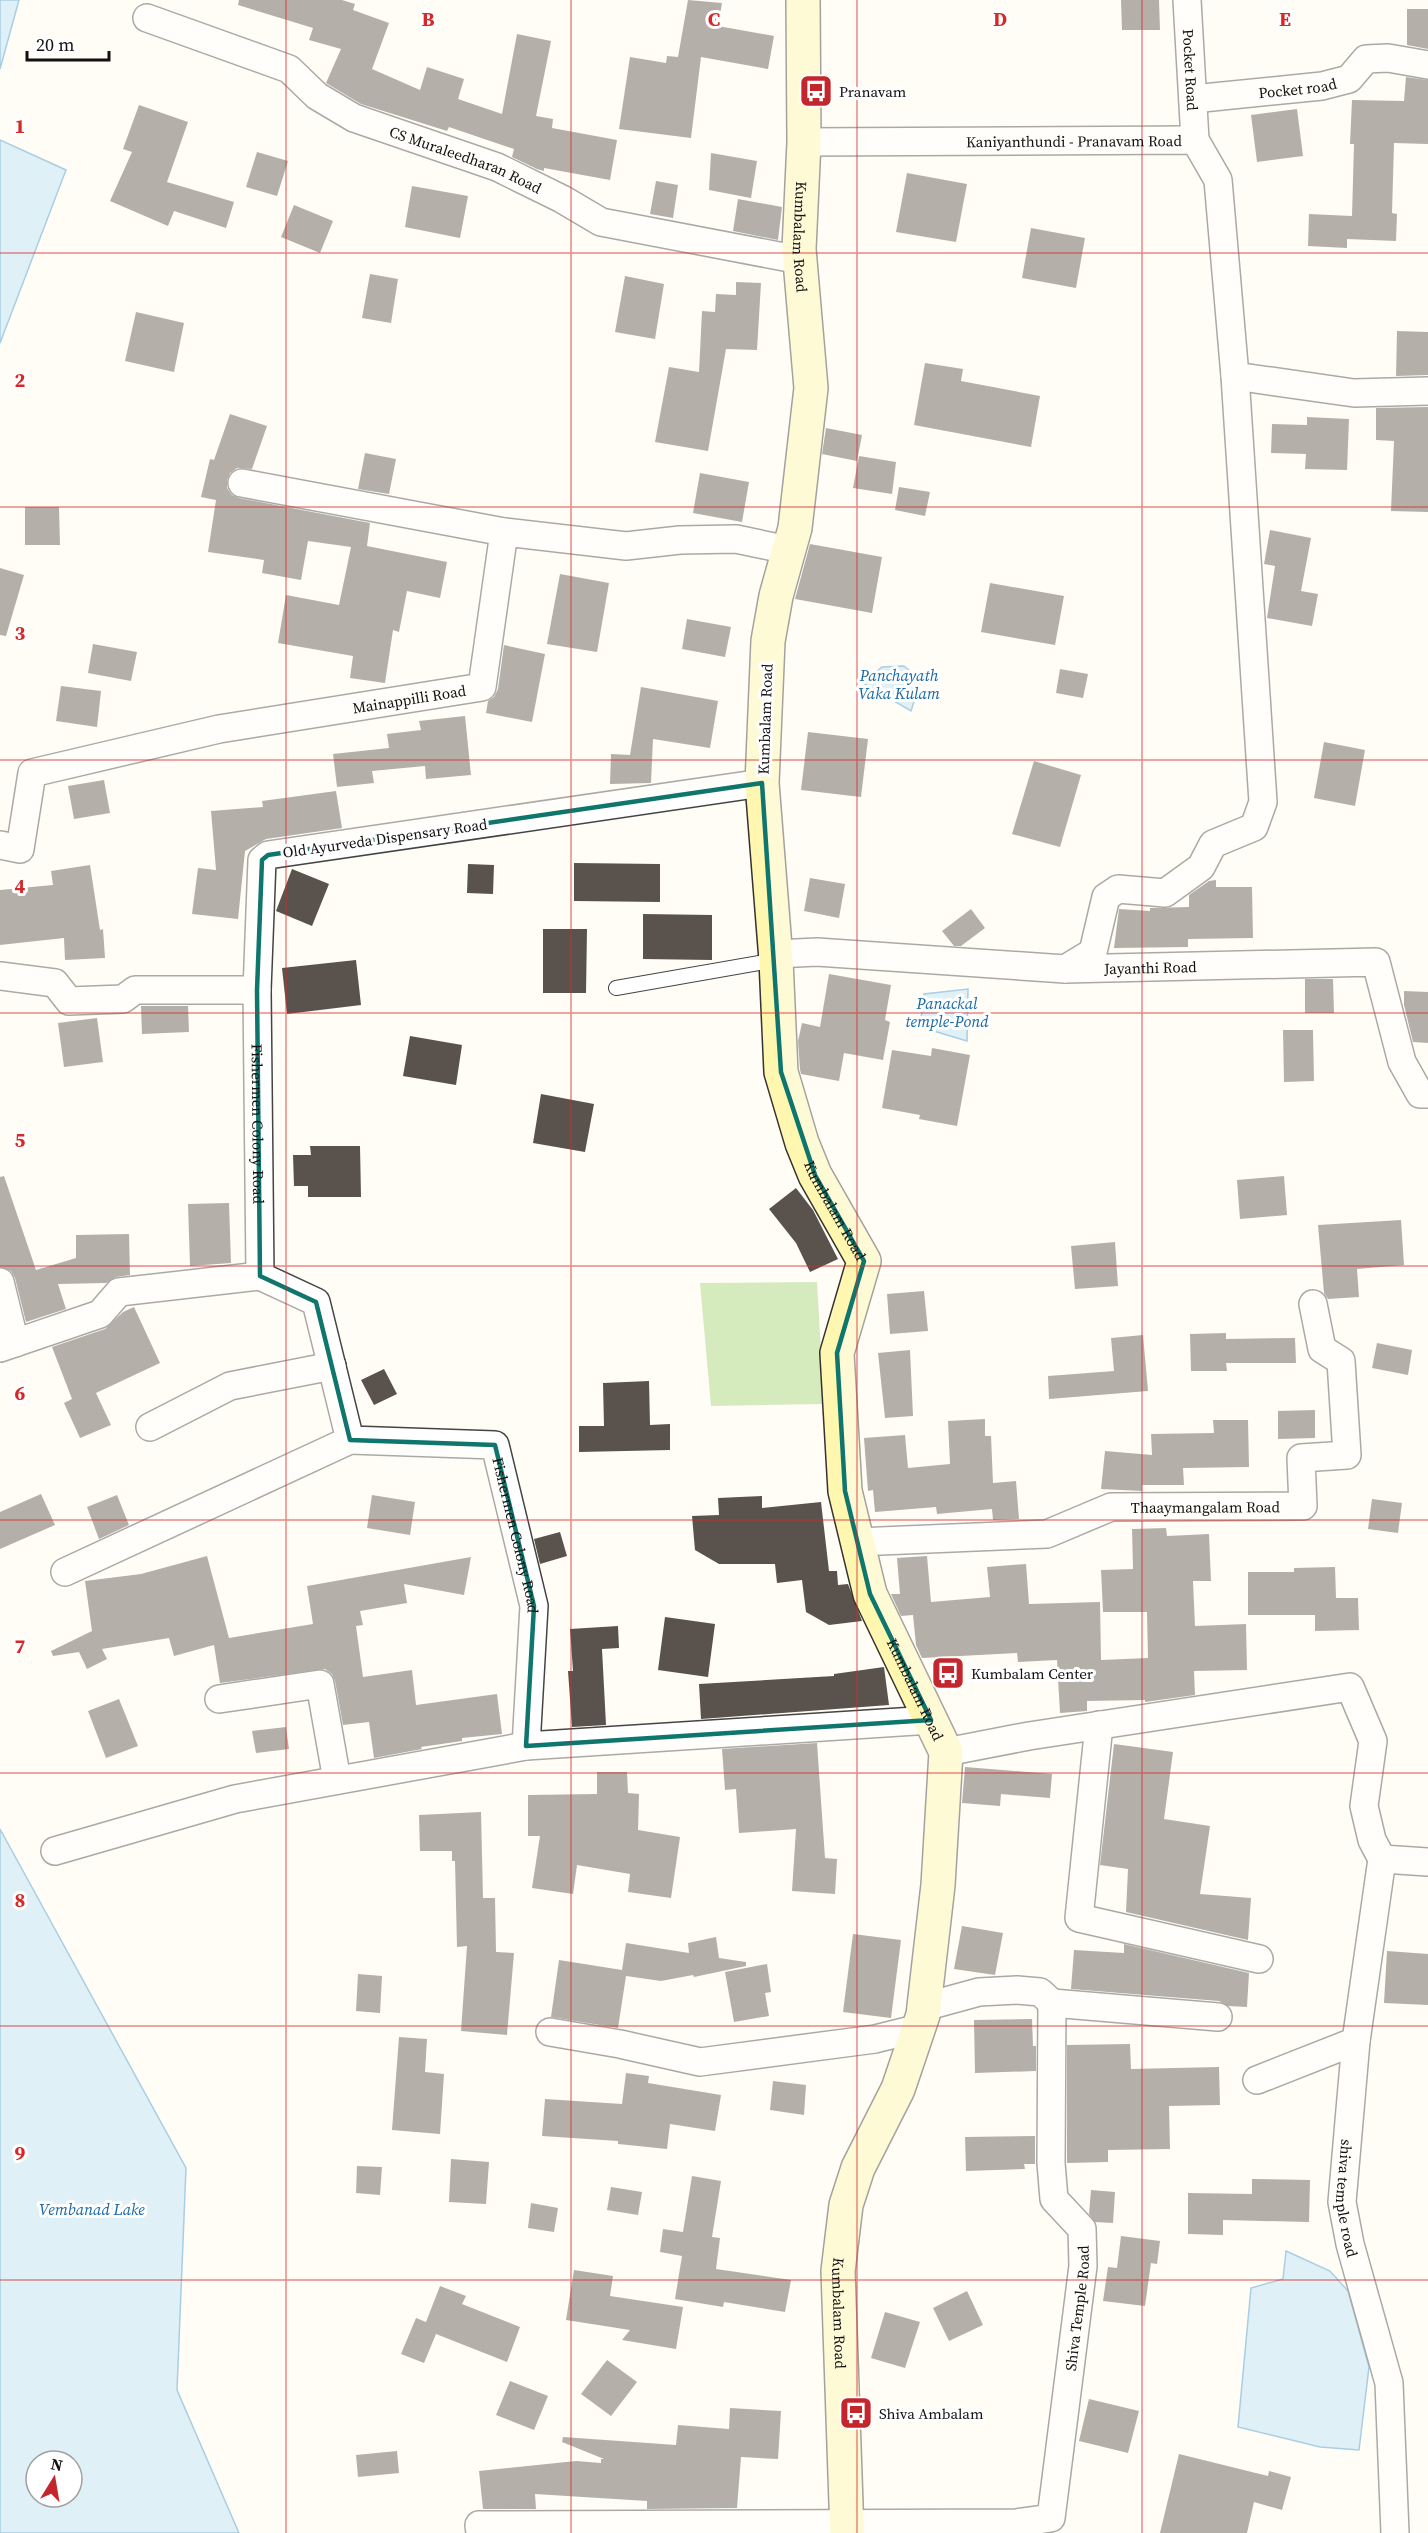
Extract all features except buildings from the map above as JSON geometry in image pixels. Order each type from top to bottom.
[{"type":"main road","name":"Kumbalam Road","points":[[803,0],[804,142],[800,260],[811,388],[795,528],[768,642],[762,783],[776,957],[781,1072],[793,1116],[815,1175],[864,1261],[837,1353],[846,1491],[870,1594],[946,1752],[938,1886],[921,2017],[898,2089],[858,2169],[846,2205],[838,2271],[846,2529]]},
{"type":"street","name":"Pocket Road","points":[[1187,0],[1196,140]]},
{"type":"street","name":"CS Muraleedharan Road","points":[[147,18],[289,69],[317,96],[354,118],[497,167],[562,199],[600,222],[800,260]]},
{"type":"street","name":"Pocket road","points":[[1193,99],[1322,86],[1349,79],[1366,59],[1388,58],[1428,66]]},
{"type":"street","name":"Kaniyanthundi - Pranavam Road","points":[[804,142],[1196,140],[1218,180],[1235,376],[1263,802],[1254,827],[1212,844],[1200,867],[1165,893],[1118,889],[1106,897],[1093,952],[1065,969]]},
{"type":"street","points":[[1235,376],[1354,393],[1428,391]]},
{"type":"street","points":[[242,483],[504,532],[626,546],[680,540],[736,539],[788,550]]},
{"type":"street","name":"Mainappilli Road","points":[[0,845],[20,849],[32,773],[219,729],[482,687],[504,532]]},
{"type":"street","name":"Old Ayurveda Dispensary Road","points":[[256,990],[262,860],[268,855],[762,783]]},
{"type":"street","name":"Jayanthi Road","points":[[776,957],[817,952],[1065,969],[1376,962],[1401,1062],[1420,1094],[1428,1094]]},
{"type":"street","points":[[0,976],[55,983],[69,1001],[123,999],[135,990],[256,990]]},
{"type":"street","name":"Fishermen Colony Road","points":[[256,990],[260,1276]]},
{"type":"street","points":[[0,1282],[7,1346],[100,1314],[119,1292],[260,1276],[316,1302],[350,1440],[65,1572]]},
{"type":"street","name":"Thaaymangalam Road","points":[[858,1542],[1047,1534],[1111,1507],[1303,1506],[1301,1458],[1347,1455],[1341,1361],[1322,1349],[1313,1304]]},
{"type":"street","points":[[150,1427],[230,1386],[332,1366]]},
{"type":"street","name":"Fishermen Colony Road","points":[[350,1440],[495,1445],[534,1606],[526,1746]]},
{"type":"street","points":[[219,1699],[320,1684],[337,1780]]},
{"type":"street","points":[[946,1752],[1099,1725],[1350,1687],[1373,1741],[1364,1806],[1372,1840],[1382,1859],[1428,1862]]},
{"type":"street","points":[[55,1851],[235,1799],[526,1746],[931,1720]]},
{"type":"street","points":[[1099,1725],[1079,1918],[1259,1959]]},
{"type":"street","name":"shiva temple road","points":[[1382,1859],[1356,2041],[1342,2202],[1350,2244],[1389,2383],[1395,2533]]},
{"type":"street","points":[[550,2032],[620,2044],[700,2062],[875,2039],[979,1992],[1017,1990],[1041,1992],[1052,2003],[1218,2017]]},
{"type":"street","name":"Shiva Temple Road","points":[[480,2533],[479,2525],[846,2529],[1016,2523],[1054,2526],[1083,2266],[1082,2229],[1054,2199],[1051,2163],[1052,2003]]},
{"type":"street","points":[[1257,2080],[1356,2041]]},
{"type":"lane","points":[[616,988],[776,957]]},
{"type":"highlighted area","points":[[762,783],[781,1072],[815,1175],[864,1261],[837,1353],[845,1491],[870,1594],[931,1720],[526,1746],[534,1606],[495,1445],[350,1440],[316,1302],[260,1276],[257,990],[262,860],[268,855]]},
{"type":"green space","points":[[817,1282],[824,1404],[711,1406],[700,1283]]},
{"type":"water","points":[[0,0],[19,0],[0,69]]},
{"type":"water","points":[[0,140],[66,170],[0,343]]},
{"type":"water","name":"Panchayath Vaka Kulam","points":[[904,666],[921,680],[911,711],[863,683],[882,667]]},
{"type":"water","name":"Panackal temple-Pond","points":[[968,989],[967,1041],[920,1027],[924,994]]},
{"type":"water","name":"Vembanad Lake","points":[[0,1829],[186,2168],[177,2390],[239,2533],[0,2533]]},
{"type":"water","points":[[1286,2251],[1330,2271],[1348,2291],[1369,2367],[1359,2450],[1320,2447],[1238,2427],[1251,2288],[1283,2279]]},
{"type":"place","name":"Pranavam","points":[[816,91]]},
{"type":"place","name":"Kumbalam Center","points":[[948,1673]]},
{"type":"place","name":"Shiva Ambalam","points":[[856,2413]]}]
